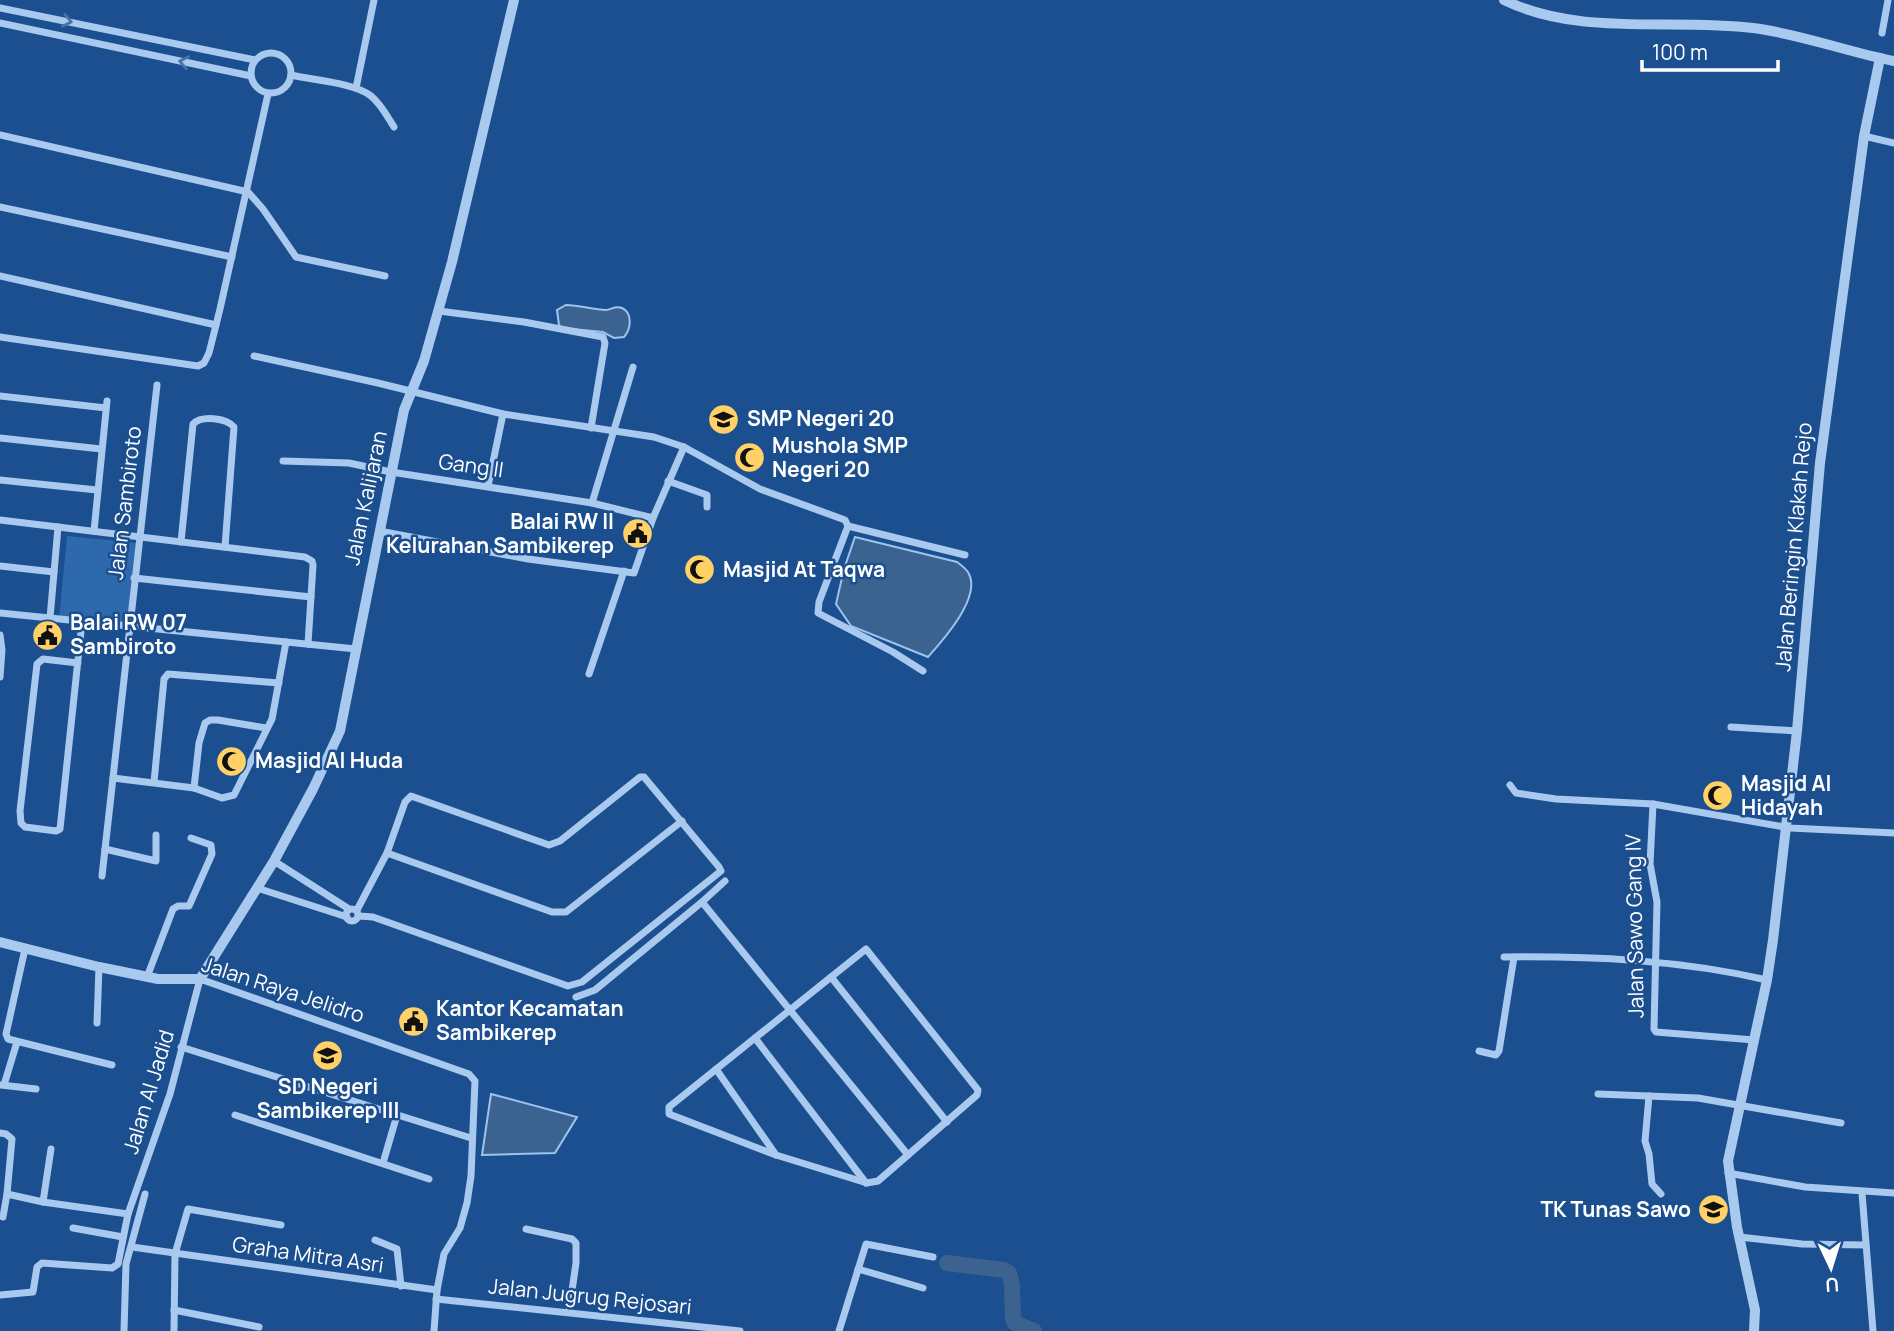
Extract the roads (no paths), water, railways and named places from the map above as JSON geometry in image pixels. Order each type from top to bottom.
[{"type":"street","points":[[356,88],[374,0]]},
{"type":"street","name":"Jalan Kalijaran","points":[[200,979],[274,861],[313,789],[340,731],[404,410],[422,368],[439,311],[514,0]]},
{"type":"street","points":[[1504,0],[1540,13],[1597,22],[1705,24],[1780,32],[1894,61]]},
{"type":"street","points":[[1882,33],[1888,0]]},
{"type":"street","points":[[0,8],[255,60]]},
{"type":"street","points":[[0,23],[250,76]]},
{"type":"street","points":[[265,54],[278,54],[288,62],[290,82],[281,91],[268,94],[260,90],[253,84],[250,76],[255,60],[265,54]]},
{"type":"street","name":"Jalan Beringin Klakah Rejo","points":[[1754,1331],[1755,1310],[1739,1237],[1728,1161],[1767,980],[1773,940],[1797,731],[1821,463],[1864,136],[1880,58]]},
{"type":"street","points":[[291,75],[356,88],[376,100],[394,127]]},
{"type":"street","points":[[0,337],[198,366],[204,363],[209,353],[248,192],[268,94]]},
{"type":"street","points":[[0,135],[248,192],[296,257],[385,276]]},
{"type":"street","points":[[1864,136],[1894,143]]},
{"type":"street","points":[[0,207],[232,257]]},
{"type":"street","points":[[0,276],[216,324]]},
{"type":"street","points":[[439,311],[524,322],[603,337],[605,343],[591,428]]},
{"type":"street","points":[[254,356],[503,414],[654,437],[684,447],[760,489],[845,520],[848,526],[819,602],[818,613],[893,652],[923,671]]},
{"type":"street","points":[[592,503],[632,367]]},
{"type":"street","name":"Jalan Sambiroto","points":[[102,876],[157,385]]},
{"type":"street","points":[[0,396],[106,405],[94,531]]},
{"type":"street","points":[[488,486],[503,414]]},
{"type":"street","points":[[181,542],[193,424],[202,418],[230,422],[234,427],[225,547]]},
{"type":"street","points":[[0,438],[102,449]]},
{"type":"street","points":[[379,531],[528,559],[634,573],[653,518],[684,447]]},
{"type":"street","name":"Gang II","points":[[283,461],[349,463],[592,503],[653,518]]},
{"type":"street","points":[[0,480],[97,490]]},
{"type":"street","points":[[668,481],[707,495],[707,507]]},
{"type":"street","points":[[0,520],[301,556],[312,561],[308,645]]},
{"type":"street","points":[[848,526],[965,555]]},
{"type":"street","points":[[50,618],[58,527]]},
{"type":"street","points":[[0,566],[54,572]]},
{"type":"street","points":[[589,674],[624,572]]},
{"type":"street","points":[[134,578],[311,597]]},
{"type":"street","points":[[0,613],[356,649]]},
{"type":"street","points":[[78,663],[43,659],[37,664],[20,811],[21,823],[25,827],[56,831],[60,829],[78,663],[82,622]]},
{"type":"street","points":[[0,635],[0,677]]},
{"type":"street","points":[[113,778],[194,788],[215,797],[234,795],[275,710],[286,642]]},
{"type":"street","points":[[154,782],[164,679],[168,674],[279,683]]},
{"type":"street","points":[[194,788],[199,743],[205,723],[218,720],[267,728]]},
{"type":"street","points":[[1731,727],[1797,731]]},
{"type":"street","points":[[257,888],[353,913],[373,917],[568,986],[582,982],[636,940],[719,874],[719,867],[644,777],[640,777],[560,841],[549,845],[411,796],[405,802],[387,853],[353,913]]},
{"type":"street","points":[[1510,785],[1516,793],[1535,796],[1653,804],[1784,827],[1894,833]]},
{"type":"street","name":"Jalan Sawo Gang IV","points":[[1653,804],[1650,864],[1657,902],[1655,1031],[1754,1040]]},
{"type":"street","points":[[387,853],[561,913],[566,912],[682,821]]},
{"type":"street","points":[[105,849],[156,862],[156,835]]},
{"type":"street","points":[[146,977],[173,909],[176,906],[189,906],[212,854],[211,845],[191,838]]},
{"type":"street","points":[[274,861],[353,913]]},
{"type":"street","points":[[576,998],[595,990],[725,881]]},
{"type":"street","points":[[702,902],[908,1155]]},
{"type":"street","points":[[636,940],[644,950]]},
{"type":"street","name":"Jalan Raya Jelidro","points":[[0,942],[146,977],[200,979],[469,1074],[476,1083],[471,1138]]},
{"type":"street","points":[[25,948],[6,1034],[8,1039],[111,1065]]},
{"type":"street","points":[[866,948],[972,1081],[978,1090],[977,1095],[878,1181],[867,1183],[776,1154],[669,1114],[669,1107],[831,977],[866,948]]},
{"type":"street","points":[[1504,957],[1654,962],[1728,971],[1767,980]]},
{"type":"street","points":[[1479,1051],[1496,1055],[1499,1051],[1514,957]]},
{"type":"street","points":[[97,1023],[99,967]]},
{"type":"street","points":[[831,977],[947,1122]]},
{"type":"street","name":"Jalan Al Jadid","points":[[0,1295],[33,1292],[37,1267],[42,1263],[116,1268],[128,1214],[170,1094],[200,979]]},
{"type":"street","points":[[755,1038],[867,1183]]},
{"type":"street","points":[[17,1042],[2,1085],[36,1089]]},
{"type":"street","points":[[181,1047],[471,1138],[471,1176],[465,1212],[460,1228],[444,1254],[436,1294],[433,1331]]},
{"type":"street","points":[[716,1069],[776,1154]]},
{"type":"street","points":[[1598,1094],[1698,1098],[1840,1124]]},
{"type":"street","points":[[1649,1096],[1645,1141],[1649,1154],[1651,1185],[1661,1194]]},
{"type":"street","points":[[235,1115],[429,1179]]},
{"type":"street","points":[[383,1163],[397,1115]]},
{"type":"street","points":[[0,1133],[12,1139],[3,1217]]},
{"type":"street","points":[[43,1202],[51,1149]]},
{"type":"street","points":[[1728,1173],[1805,1187],[1862,1193],[1894,1193]]},
{"type":"street","points":[[1862,1193],[1873,1331]]},
{"type":"street","points":[[7,1194],[128,1214]]},
{"type":"street","points":[[124,1331],[127,1264],[145,1194]]},
{"type":"street","name":"Graha Mitra Asri","points":[[174,1331],[175,1254],[190,1208],[281,1225]]},
{"type":"street","points":[[73,1228],[123,1237]]},
{"type":"street","points":[[526,1229],[572,1239],[576,1243],[569,1311]]},
{"type":"street","points":[[1739,1237],[1802,1244],[1866,1245]]},
{"type":"street","points":[[375,1240],[397,1249],[401,1286]]},
{"type":"street","points":[[839,1331],[864,1246],[870,1244],[933,1257]]},
{"type":"street","name":"Graha Mitra Asri","points":[[132,1247],[401,1286],[436,1294]]},
{"type":"street","points":[[858,1269],[923,1288]]},
{"type":"street","name":"Jalan Jugrug Rejosari","points":[[436,1294],[740,1331]]},
{"type":"street","points":[[174,1310],[259,1327]]},
{"type":"waterway","points":[[947,1263],[1004,1270],[1009,1273],[1013,1319],[1015,1323],[1034,1331]]},
{"type":"place","name":"SMP Negeri 20","points":[[724,419]]},
{"type":"place","name":"Mushola SMP Negeri 20","points":[[749,458]]},
{"type":"place","name":"Balai RW II Kelurahan Sambikerep","points":[[637,534]]},
{"type":"place","name":"Masjid At Taqwa","points":[[700,570]]},
{"type":"place","name":"Balai RW 07 Sambiroto","points":[[47,635]]},
{"type":"place","name":"Masjid Al Huda","points":[[232,761]]},
{"type":"place","name":"Masjid Al Hidayah","points":[[1718,796]]},
{"type":"place","name":"Kantor Kecamatan Sambikerep","points":[[413,1021]]},
{"type":"place","name":"SD Negeri Sambikerep III","points":[[328,1055]]},
{"type":"place","name":"TK Tunas Sawo","points":[[1714,1210]]}]
